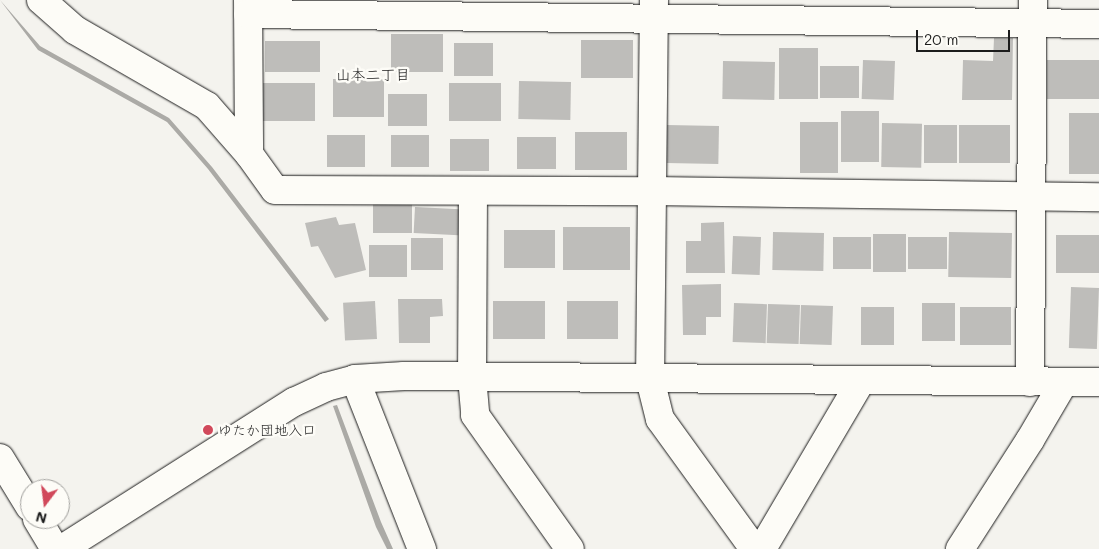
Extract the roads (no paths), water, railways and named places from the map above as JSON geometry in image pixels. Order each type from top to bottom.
[{"type":"street","points":[[42,0],[74,30],[207,106],[249,154],[275,190],[653,191],[1099,197]]},
{"type":"street","points":[[249,154],[248,7],[1033,12],[1099,24]]},
{"type":"street","points":[[654,10],[650,378],[660,419],[754,549]]},
{"type":"street","points":[[1030,382],[1033,12]]},
{"type":"street","points":[[473,191],[472,377],[475,415],[570,549]]},
{"type":"street","points":[[62,549],[294,402],[326,387],[356,379],[404,376],[1099,382]]},
{"type":"street","points":[[356,379],[422,549]]},
{"type":"street","points":[[762,549],[861,381]]},
{"type":"street","points":[[960,549],[1030,440],[1064,382]]},
{"type":"street","points":[[0,458],[20,491]]},
{"type":"street","points":[[43,529],[55,549]]},
{"type":"place","name":"ゆたか団地入口","points":[[208,430]]},
{"type":"district","name":"山本二丁目","points":[[373,75]]}]
